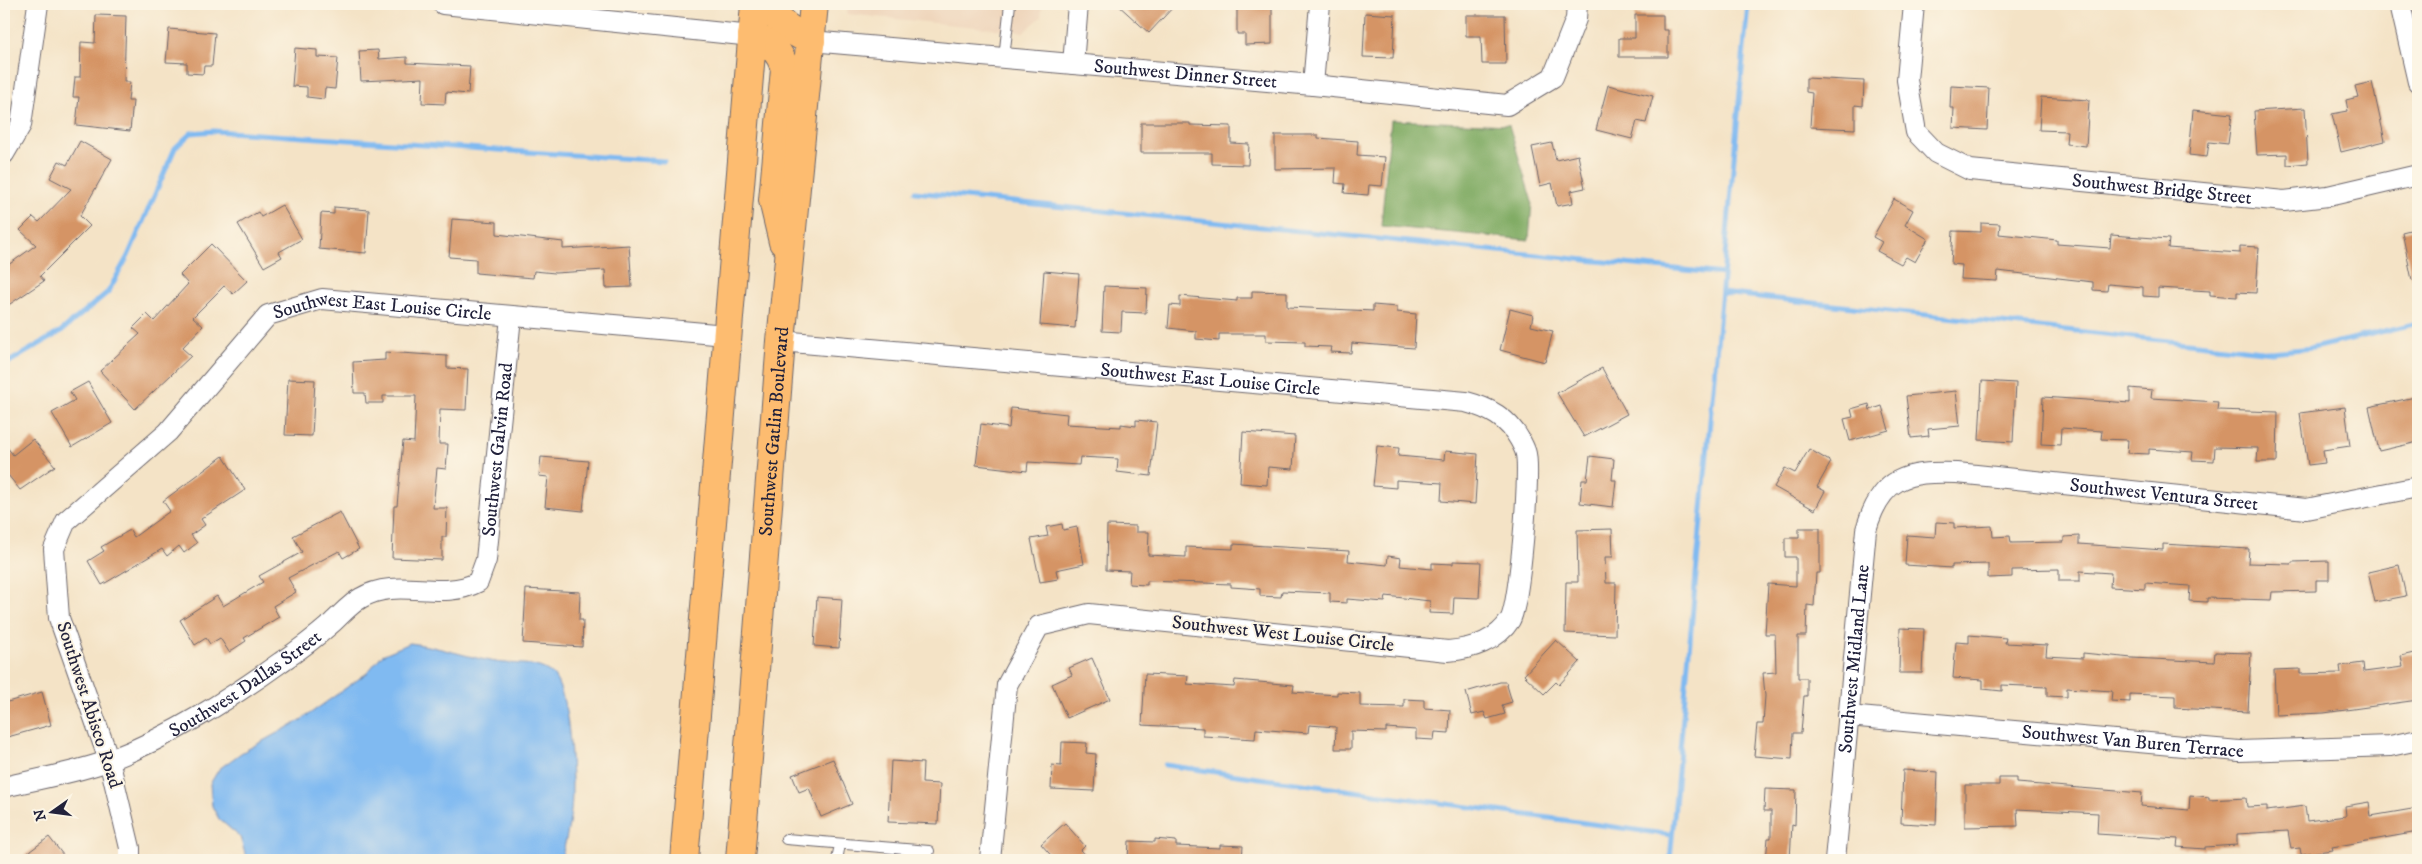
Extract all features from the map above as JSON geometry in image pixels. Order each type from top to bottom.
[{"type":"main road","points":[[684,860],[726,335],[755,4]]},
{"type":"main road","points":[[770,4],[772,11],[790,31],[810,41]]},
{"type":"main road","name":"Southwest Gatlin Boulevard","points":[[740,860],[781,341],[814,4]]},
{"type":"main road","points":[[752,36],[777,50],[785,69],[774,200],[788,263]]},
{"type":"street","points":[[4,154],[21,125],[38,4]]},
{"type":"street","points":[[443,4],[537,8],[752,36]]},
{"type":"street","points":[[1073,64],[1078,4]]},
{"type":"street","points":[[1313,86],[1320,4]]},
{"type":"street","name":"Southwest Dinner Street","points":[[810,41],[1507,105],[1553,77],[1576,19],[1577,4]]},
{"type":"street","name":"Southwest Bridge Street","points":[[1914,4],[1907,80],[1916,132],[1936,154],[1970,170],[2284,201],[2328,196],[2418,175]]},
{"type":"street","points":[[2400,4],[2418,82]]},
{"type":"street","name":"Southwest East Louise Circle","points":[[54,549],[66,521],[168,432],[268,315],[322,299],[726,335]]},
{"type":"street","name":"Southwest Galvin Road","points":[[478,582],[486,560],[511,316]]},
{"type":"street","name":"Southwest East Louise Circle","points":[[781,341],[1466,402],[1486,408],[1499,416],[1512,428],[1526,454],[1523,545]]},
{"type":"street","name":"Southwest Ventura Street","points":[[1909,475],[1926,472],[1957,473],[2306,509],[2418,487]]},
{"type":"street","name":"Southwest Midland Lane","points":[[1835,860],[1866,530],[1871,514],[1888,488],[1909,475]]},
{"type":"street","name":"Southwest West Louise Circle","points":[[990,860],[1007,685],[1039,626],[1089,614],[1448,651],[1474,646],[1489,640],[1510,620],[1515,608],[1523,545]]},
{"type":"street","name":"Southwest Abisco Road","points":[[54,549],[60,618],[109,760],[130,848],[130,860]]},
{"type":"street","name":"Southwest Dallas Street","points":[[4,787],[109,760],[177,729],[242,690],[308,644],[359,598],[390,588],[450,592],[463,589],[478,582]]},
{"type":"street","name":"Southwest Van Buren Terrace","points":[[1848,716],[2240,751],[2390,746],[2418,740]]},
{"type":"lane","points":[[1004,58],[1010,4]]},
{"type":"lane","points":[[786,839],[929,851]]},
{"type":"lane","points":[[837,860],[840,844]]},
{"type":"shaded area","points":[[848,4],[1042,4],[1041,17],[1024,32],[847,14]]},
{"type":"green space","points":[[1391,120],[1509,125],[1532,202],[1529,240],[1381,226]]},
{"type":"water","points":[[410,643],[496,662],[538,667],[551,673],[558,682],[567,717],[572,781],[570,817],[561,860],[247,860],[240,837],[219,819],[212,806],[210,784],[219,769],[241,753],[301,720],[367,673],[382,655]]},
{"type":"building","points":[[1117,4],[1176,4],[1149,33]]},
{"type":"building","points":[[1237,4],[1272,4],[1272,44],[1245,45],[1245,34],[1237,34]]},
{"type":"building","points":[[1365,13],[1395,15],[1393,58],[1363,57]]},
{"type":"building","points":[[96,15],[126,16],[124,82],[130,82],[128,101],[133,101],[130,131],[76,125],[79,97],[73,97],[75,77],[80,77],[81,42],[95,43]]},
{"type":"building","points":[[1466,15],[1505,15],[1506,64],[1482,64],[1481,36],[1466,36]]},
{"type":"building","points":[[1635,15],[1663,15],[1663,30],[1668,30],[1668,57],[1619,57],[1619,38],[1635,38]]},
{"type":"building","points":[[169,29],[215,33],[212,66],[204,66],[203,74],[187,73],[187,63],[166,62]]},
{"type":"building","points":[[295,48],[317,50],[317,57],[338,58],[335,89],[325,88],[324,99],[307,97],[307,87],[292,86]]},
{"type":"building","points":[[378,50],[379,59],[407,57],[407,63],[470,66],[468,94],[446,92],[445,104],[422,103],[423,78],[361,81],[359,51]]},
{"type":"building","points":[[1806,78],[1864,81],[1863,106],[1855,105],[1855,129],[1810,127],[1812,93],[1806,92]]},
{"type":"building","points":[[2372,82],[2385,141],[2341,152],[2332,114],[2348,111],[2346,100],[2358,97],[2355,86]]},
{"type":"building","points":[[1608,85],[1653,96],[1646,123],[1637,121],[1632,139],[1596,130]]},
{"type":"building","points":[[1951,86],[1989,88],[1987,130],[1953,128],[1954,108],[1950,108]]},
{"type":"building","points":[[2041,97],[2089,100],[2086,146],[2066,144],[2067,131],[2039,130]]},
{"type":"building","points":[[2305,108],[2308,163],[2287,165],[2287,154],[2257,155],[2254,111]]},
{"type":"building","points":[[2193,110],[2232,114],[2228,144],[2209,142],[2207,157],[2189,155]]},
{"type":"building","points":[[1141,123],[1190,123],[1190,125],[1231,126],[1231,143],[1249,144],[1248,165],[1212,164],[1212,153],[1141,153]]},
{"type":"building","points":[[1275,135],[1318,135],[1318,138],[1358,141],[1357,155],[1385,157],[1382,186],[1369,185],[1368,195],[1344,193],[1345,184],[1335,183],[1336,168],[1275,169]]},
{"type":"building","points":[[80,141],[112,159],[80,216],[90,226],[40,276],[44,281],[4,308],[4,268],[36,245],[20,230],[33,217],[39,222],[71,189],[50,178],[59,161],[67,165]]},
{"type":"building","points":[[1552,143],[1556,160],[1578,155],[1585,188],[1571,191],[1573,203],[1557,206],[1552,183],[1540,186],[1532,147]]},
{"type":"building","points":[[1894,199],[1913,210],[1905,225],[1928,239],[1915,262],[1906,257],[1901,264],[1877,251],[1882,242],[1873,237]]},
{"type":"building","points":[[282,205],[302,239],[279,252],[282,257],[264,267],[238,224],[258,212],[261,217]]},
{"type":"building","points":[[334,207],[369,210],[366,253],[319,249],[321,213],[334,214]]},
{"type":"building","points":[[452,219],[497,222],[497,234],[563,242],[563,249],[629,245],[632,287],[606,288],[605,270],[555,273],[534,271],[533,278],[476,273],[476,259],[449,257]]},
{"type":"building","points":[[1981,223],[2000,224],[1999,234],[2057,240],[2057,244],[2110,248],[2111,235],[2169,239],[2168,248],[2240,253],[2240,246],[2259,247],[2256,293],[2237,292],[2237,297],[2210,295],[2210,291],[2158,288],[2158,297],[2143,296],[2143,287],[2108,284],[2107,291],[2093,290],[2093,282],[1998,271],[1997,281],[1961,279],[1962,265],[1951,264],[1953,231],[1981,232]]},
{"type":"building","points":[[2418,228],[2418,279],[2412,280],[2402,232]]},
{"type":"building","points":[[211,244],[247,281],[233,294],[224,286],[193,317],[203,326],[182,348],[191,356],[135,409],[100,371],[140,334],[133,328],[147,314],[154,321],[188,284],[180,275]]},
{"type":"building","points":[[1044,271],[1079,274],[1075,328],[1040,325]]},
{"type":"building","points":[[1104,286],[1147,288],[1146,313],[1122,312],[1121,332],[1102,331]]},
{"type":"building","points":[[1252,291],[1287,292],[1287,307],[1373,311],[1373,305],[1397,307],[1397,312],[1416,314],[1414,348],[1352,343],[1351,353],[1330,352],[1331,347],[1305,346],[1305,342],[1266,341],[1266,334],[1219,334],[1219,341],[1196,339],[1196,331],[1168,328],[1170,305],[1180,306],[1180,296],[1237,301],[1237,298],[1252,298]]},
{"type":"building","points":[[1510,309],[1533,315],[1531,326],[1553,331],[1545,362],[1500,350]]},
{"type":"building","points":[[385,352],[447,356],[447,368],[468,369],[466,410],[440,409],[439,444],[448,444],[446,469],[437,468],[433,508],[447,508],[446,537],[442,537],[442,560],[392,558],[394,506],[397,506],[403,441],[414,442],[416,396],[383,396],[383,403],[366,403],[365,393],[354,393],[353,362],[385,360]]},
{"type":"building","points":[[1602,368],[1627,414],[1584,437],[1557,393]]},
{"type":"building","points":[[288,379],[315,380],[312,436],[285,435]]},
{"type":"building","points":[[1982,381],[2016,383],[2013,442],[1979,440]]},
{"type":"building","points":[[88,382],[112,423],[72,447],[52,413],[75,400],[70,392]]},
{"type":"building","points":[[2130,388],[2152,390],[2151,398],[2218,402],[2217,410],[2278,412],[2277,462],[2257,462],[2258,448],[2215,447],[2214,461],[2192,460],[2193,452],[2149,449],[2149,454],[2127,453],[2128,440],[2101,439],[2102,431],[2061,428],[2060,445],[2041,444],[2043,397],[2130,403]]},
{"type":"building","points":[[1956,391],[1960,426],[1928,429],[1929,436],[1911,438],[1906,396]]},
{"type":"building","points":[[2415,397],[2418,412],[2418,442],[2379,451],[2369,407]]},
{"type":"building","points":[[1869,404],[1870,410],[1882,406],[1889,430],[1850,441],[1844,419],[1853,417],[1851,409]]},
{"type":"building","points":[[2345,407],[2350,446],[2323,450],[2325,463],[2308,465],[2300,413]]},
{"type":"building","points":[[1011,408],[1067,414],[1066,424],[1121,427],[1121,424],[1136,426],[1136,420],[1157,422],[1151,476],[1117,472],[1118,459],[1080,457],[1079,465],[1028,462],[1027,471],[976,465],[981,424],[1009,428]]},
{"type":"building","points":[[1243,432],[1295,436],[1293,469],[1268,467],[1267,485],[1240,483]]},
{"type":"building","points":[[33,439],[55,466],[20,490],[4,470],[4,443],[13,455]]},
{"type":"building","points":[[1377,446],[1399,448],[1398,456],[1444,460],[1445,451],[1478,454],[1475,504],[1441,501],[1442,483],[1396,480],[1396,488],[1373,486]]},
{"type":"building","points":[[1809,449],[1831,462],[1817,487],[1825,491],[1815,510],[1774,487],[1785,468],[1795,473]]},
{"type":"building","points":[[223,456],[245,490],[201,519],[205,525],[191,535],[197,543],[184,553],[179,546],[167,556],[162,549],[102,585],[88,561],[104,551],[101,547],[130,530],[134,537],[170,511],[163,501]]},
{"type":"building","points":[[1590,456],[1614,459],[1612,480],[1616,480],[1613,507],[1580,503],[1582,480],[1587,480]]},
{"type":"building","points":[[541,457],[588,461],[583,511],[545,507],[548,477],[539,476]]},
{"type":"building","points":[[340,512],[359,549],[343,558],[339,551],[288,578],[296,592],[273,606],[279,617],[244,638],[246,641],[229,652],[220,638],[210,644],[206,638],[195,645],[180,620],[217,596],[223,606],[263,582],[259,576],[302,552],[293,536]]},
{"type":"building","points":[[1936,522],[1954,523],[1954,528],[1992,526],[1993,537],[2010,536],[2011,543],[2064,542],[2064,537],[2079,536],[2079,544],[2163,550],[2163,544],[2249,549],[2248,563],[2292,564],[2292,562],[2329,561],[2329,580],[2316,580],[2316,591],[2272,592],[2271,600],[2207,598],[2207,602],[2189,601],[2190,586],[2145,583],[2145,589],[2110,587],[2111,573],[2080,571],[2080,581],[2059,581],[2059,569],[2012,570],[2012,577],[1988,578],[1988,564],[1952,565],[1952,568],[1905,565],[1907,535],[1935,537]]},
{"type":"building","points":[[1062,524],[1063,530],[1077,527],[1084,564],[1056,570],[1058,579],[1040,582],[1031,539],[1048,536],[1046,527]]},
{"type":"building","points":[[1107,525],[1136,526],[1136,532],[1149,532],[1148,555],[1186,557],[1186,547],[1233,549],[1233,544],[1349,551],[1348,561],[1387,565],[1388,556],[1401,558],[1400,566],[1432,569],[1432,563],[1453,564],[1453,561],[1481,562],[1479,598],[1454,597],[1453,614],[1429,613],[1430,601],[1386,596],[1385,602],[1347,599],[1347,603],[1330,602],[1330,593],[1282,591],[1281,597],[1260,596],[1260,589],[1231,587],[1231,584],[1147,581],[1147,585],[1129,584],[1130,571],[1106,570]]},
{"type":"building","points":[[1799,528],[1820,528],[1820,573],[1816,573],[1814,606],[1807,605],[1806,636],[1798,636],[1798,678],[1807,678],[1807,696],[1804,696],[1801,733],[1793,733],[1792,759],[1754,756],[1757,724],[1763,724],[1765,696],[1763,673],[1776,672],[1775,634],[1765,634],[1768,584],[1796,586],[1796,557],[1785,557],[1785,538],[1799,538]]},
{"type":"building","points":[[1612,529],[1613,557],[1605,557],[1606,583],[1616,583],[1615,635],[1565,633],[1566,582],[1578,582],[1577,530]]},
{"type":"building","points":[[2399,565],[2406,596],[2375,602],[2368,572]]},
{"type":"building","points":[[526,589],[580,592],[579,620],[583,620],[582,647],[523,643]]},
{"type":"building","points":[[817,597],[842,599],[839,648],[814,646]]},
{"type":"building","points":[[1900,628],[1924,629],[1922,673],[1899,673]]},
{"type":"building","points":[[1969,635],[2006,638],[2005,643],[2047,645],[2046,656],[2083,658],[2083,653],[2132,658],[2214,662],[2215,652],[2251,653],[2248,712],[2175,708],[2175,696],[2130,694],[2130,702],[2111,701],[2112,691],[2067,688],[2067,697],[2047,696],[2047,687],[2002,685],[2002,691],[1983,689],[1983,680],[1953,678],[1956,642],[1969,643]]},
{"type":"building","points":[[1556,640],[1580,662],[1559,685],[1556,682],[1544,694],[1524,675]]},
{"type":"building","points":[[2418,652],[2418,700],[2324,713],[2276,715],[2274,670],[2300,669],[2300,674],[2341,673],[2340,666],[2363,663],[2364,672],[2403,667],[2401,656]]},
{"type":"building","points":[[1092,658],[1110,699],[1067,718],[1052,684],[1072,675],[1069,668]]},
{"type":"building","points":[[1145,674],[1188,676],[1187,684],[1234,687],[1235,680],[1294,685],[1293,692],[1337,695],[1337,692],[1360,693],[1360,706],[1404,707],[1404,699],[1424,700],[1424,708],[1450,710],[1449,733],[1435,732],[1434,740],[1416,739],[1416,730],[1386,728],[1386,732],[1351,731],[1351,749],[1335,749],[1336,727],[1309,725],[1308,733],[1256,729],[1255,739],[1203,736],[1203,728],[1142,725]]},
{"type":"building","points":[[1506,682],[1512,702],[1502,705],[1505,714],[1487,719],[1484,712],[1472,715],[1466,692]]},
{"type":"building","points":[[42,692],[51,725],[4,738],[4,703]]},
{"type":"building","points":[[1062,742],[1087,743],[1086,753],[1096,754],[1094,791],[1051,789],[1052,765],[1061,766]]},
{"type":"building","points":[[833,759],[852,804],[821,817],[809,788],[799,792],[792,775]]},
{"type":"building","points":[[891,761],[923,763],[922,783],[940,784],[938,824],[888,822]]},
{"type":"building","points":[[1903,770],[1938,772],[1936,825],[1901,823]]},
{"type":"building","points":[[1999,778],[2017,778],[2017,783],[2142,793],[2141,806],[2189,810],[2190,795],[2209,797],[2209,800],[2246,798],[2247,807],[2267,806],[2267,811],[2305,806],[2307,821],[2346,816],[2345,806],[2369,802],[2371,816],[2418,808],[2418,832],[2332,847],[2333,850],[2301,854],[2300,848],[2291,849],[2288,831],[2237,834],[2237,845],[2205,847],[2205,849],[2177,847],[2178,839],[2097,834],[2098,813],[2017,809],[2018,826],[1965,827],[1965,785],[1999,785]]},
{"type":"building","points":[[1765,789],[1796,790],[1795,825],[1792,824],[1790,860],[1766,860],[1768,838],[1771,838],[1771,811],[1764,811]]},
{"type":"building","points":[[1065,823],[1085,846],[1081,850],[1090,860],[1055,860],[1041,844]]},
{"type":"building","points":[[49,837],[67,860],[18,860]]},
{"type":"building","points":[[1155,839],[1176,841],[1176,846],[1220,848],[1220,845],[1243,846],[1242,860],[1128,860],[1129,841],[1155,842]]},
{"type":"waterway","points":[[1670,860],[1748,4]]},
{"type":"waterway","points":[[4,365],[60,332],[108,292],[128,256],[175,148],[191,133],[214,131],[664,161]]},
{"type":"waterway","points":[[915,192],[1724,274]]},
{"type":"waterway","points":[[1722,293],[2271,352],[2313,348],[2418,323]]},
{"type":"waterway","points":[[1165,765],[1672,835]]}]
